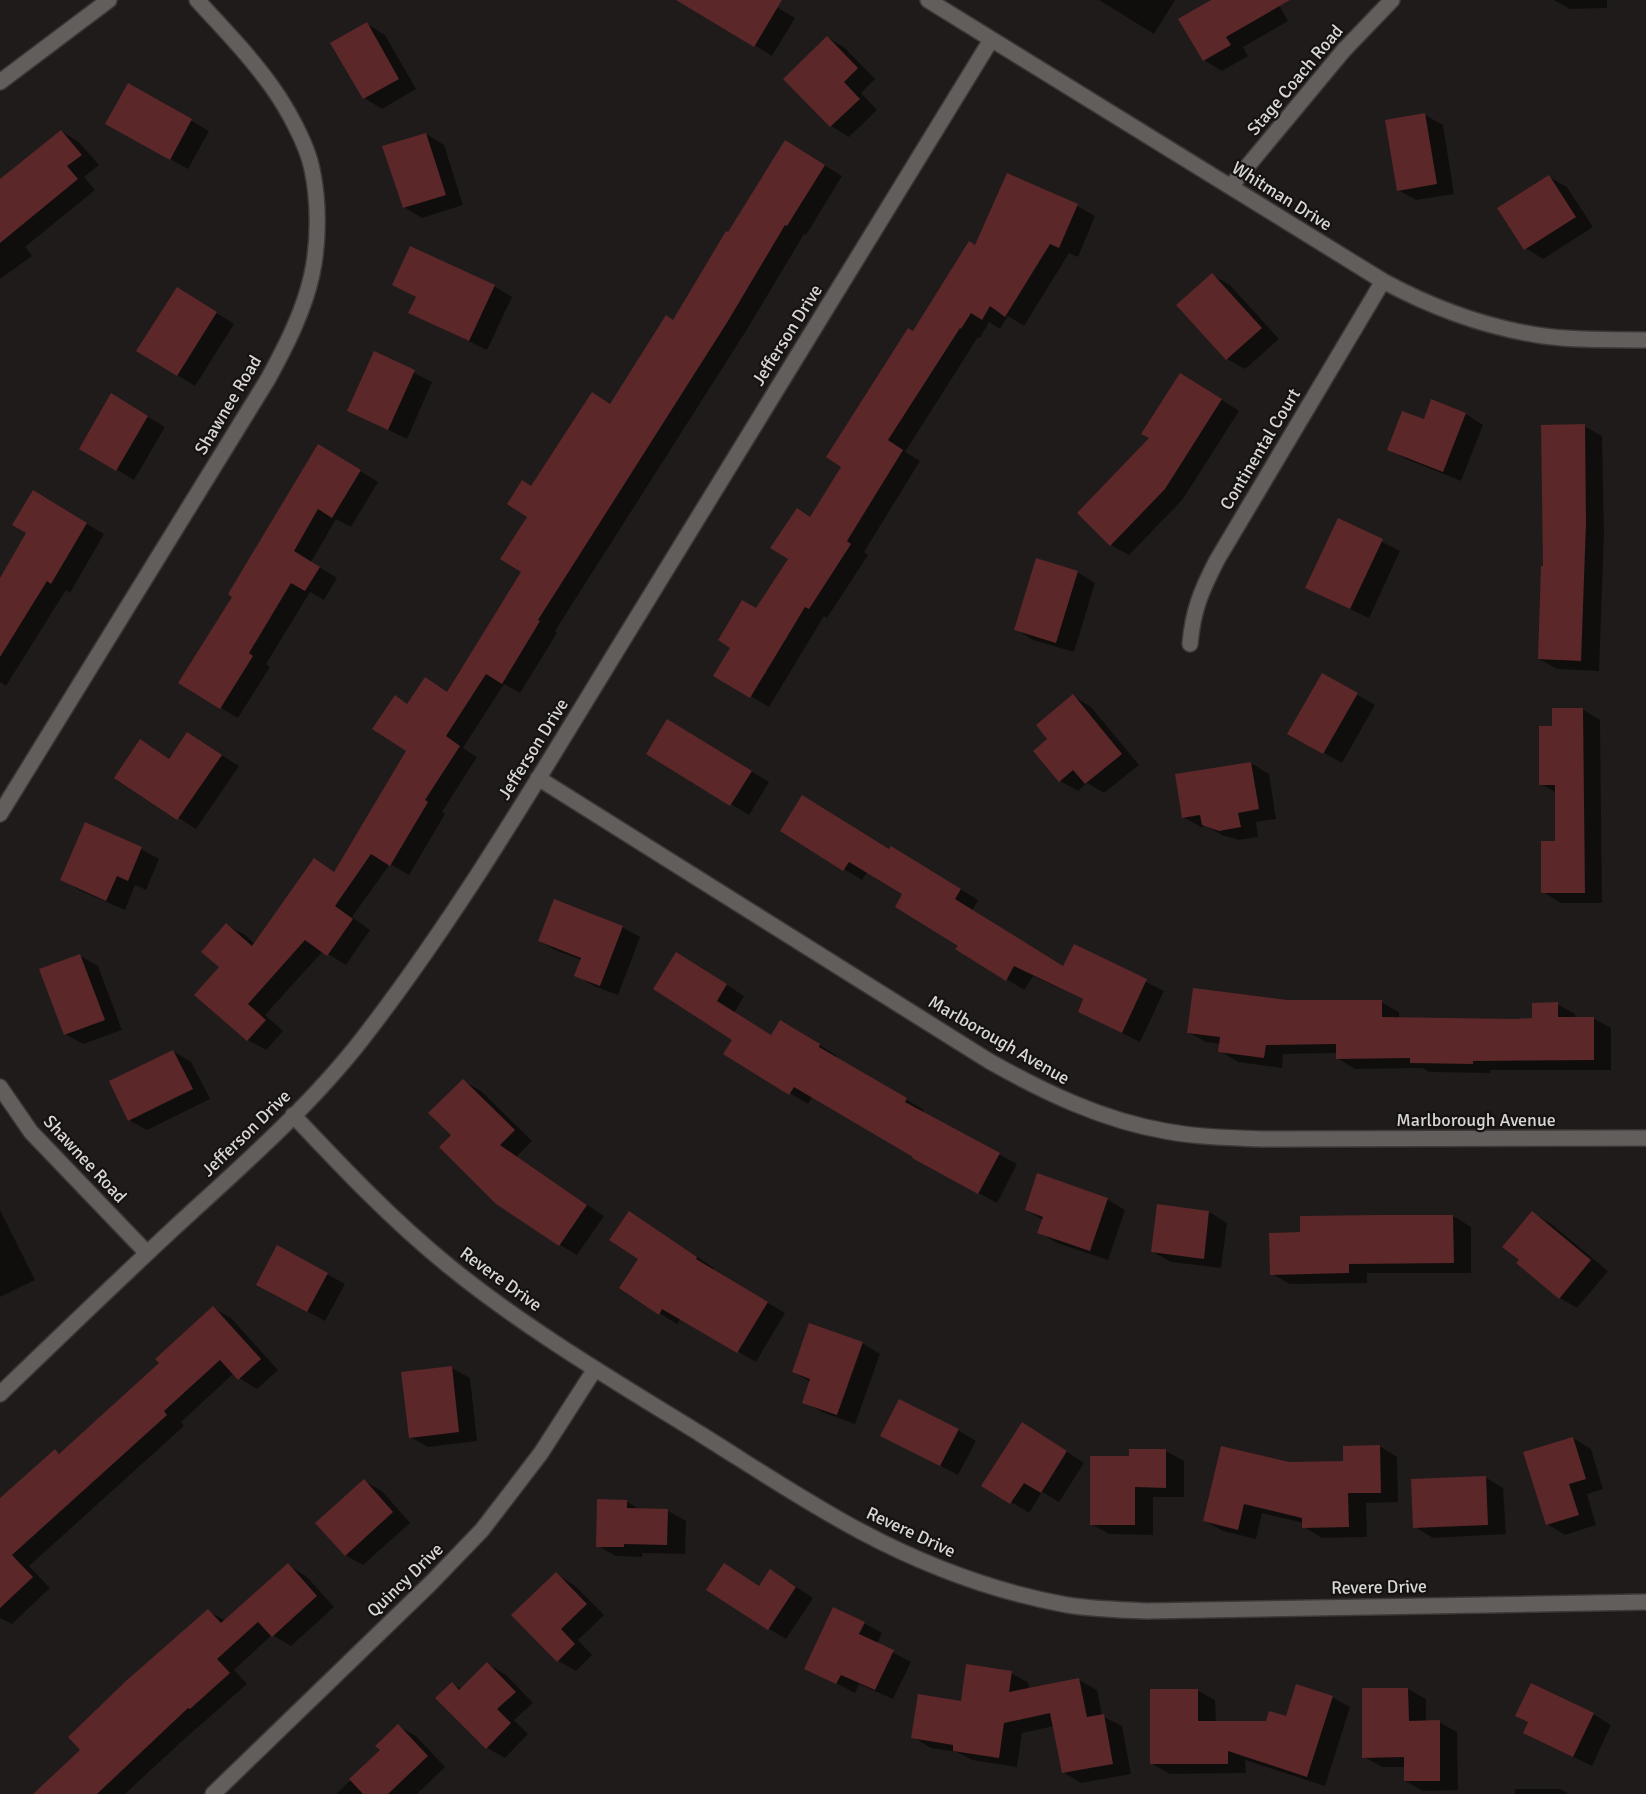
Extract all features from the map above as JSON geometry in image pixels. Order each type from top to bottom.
[{"type":"street","points":[[0,82],[109,0]]},
{"type":"street","name":"Shawnee Road","points":[[0,814],[268,379],[301,312],[312,274],[316,205],[312,167],[297,131],[273,87],[197,0]]},
{"type":"street","name":"Whitman Drive","points":[[928,0],[1412,297],[1445,311],[1509,330],[1545,336],[1646,340]]},
{"type":"street","name":"Stage Coach Road","points":[[1231,186],[1344,50],[1392,0]]},
{"type":"street","name":"Jefferson Drive","points":[[0,1394],[147,1253],[262,1148],[362,1040],[457,906],[538,778],[991,40]]},
{"type":"street","name":"Continental Court","points":[[1190,644],[1192,619],[1201,591],[1217,560],[1383,281]]},
{"type":"street","name":"Marlborough Avenue","points":[[538,778],[989,1061],[1057,1097],[1126,1122],[1165,1131],[1262,1139],[1646,1138]]},
{"type":"street","name":"Shawnee Road","points":[[0,1087],[31,1132],[147,1253]]},
{"type":"street","name":"Revere Drive","points":[[293,1115],[371,1194],[450,1267],[495,1301],[595,1369],[861,1532],[905,1554],[964,1577],[1067,1605],[1148,1611],[1646,1602]]},
{"type":"street","name":"Quincy Drive","points":[[213,1794],[430,1584],[482,1530],[541,1453],[595,1369]]},
{"type":"building","points":[[676,0],[782,0],[754,47]]},
{"type":"building","points":[[1211,0],[1290,0],[1226,37],[1231,45],[1203,61],[1178,19]]},
{"type":"building","points":[[367,22],[399,79],[363,99],[330,43]]},
{"type":"building","points":[[827,36],[858,68],[844,82],[860,99],[830,127],[783,79]]},
{"type":"building","points":[[128,83],[192,119],[170,160],[105,124]]},
{"type":"building","points":[[1425,113],[1437,184],[1397,191],[1385,120]]},
{"type":"building","points":[[61,130],[82,155],[67,166],[78,179],[0,243],[0,179]]},
{"type":"building","points":[[426,133],[446,195],[403,208],[382,146]]},
{"type":"building","points":[[785,140],[825,165],[787,226],[785,225],[728,321],[538,620],[540,621],[502,684],[486,674],[446,736],[460,746],[425,800],[428,802],[390,866],[371,854],[335,906],[353,919],[327,956],[305,940],[248,1004],[266,1020],[247,1041],[194,995],[219,967],[201,952],[226,923],[252,946],[314,858],[334,872],[406,751],[372,729],[395,695],[407,704],[425,677],[447,692],[521,572],[500,559],[527,517],[507,504],[522,480],[531,486],[592,392],[610,404],[666,315],[673,320],[726,231],[728,232]]},
{"type":"building","points":[[1007,173],[1078,204],[1059,248],[1050,244],[1005,317],[990,306],[982,320],[971,313],[960,328],[888,440],[903,450],[847,541],[851,544],[809,609],[805,607],[750,698],[713,676],[730,648],[718,640],[742,600],[756,608],[788,559],[770,548],[797,508],[810,517],[841,467],[826,457],[908,328],[913,331],[969,241],[975,245]]},
{"type":"building","points":[[1549,175],[1576,217],[1524,250],[1497,208]]},
{"type":"building","points":[[410,246],[495,285],[469,341],[408,313],[416,297],[392,285]]},
{"type":"building","points":[[1212,273],[1262,328],[1226,360],[1176,305]]},
{"type":"building","points":[[177,287],[217,312],[177,376],[136,351]]},
{"type":"building","points":[[374,351],[415,370],[388,430],[347,411]]},
{"type":"building","points":[[1180,373],[1222,399],[1165,489],[1110,546],[1077,513],[1149,438],[1141,434]]},
{"type":"building","points":[[111,393],[148,416],[116,471],[79,449]]},
{"type":"building","points":[[1431,399],[1466,413],[1443,472],[1387,450],[1402,411],[1424,419]]},
{"type":"building","points":[[1585,424],[1586,523],[1581,661],[1538,659],[1541,566],[1543,566],[1541,425]]},
{"type":"building","points":[[318,444],[361,470],[332,518],[318,509],[294,551],[320,567],[305,591],[291,583],[249,653],[253,656],[220,709],[178,683],[232,597],[228,594]]},
{"type":"building","points":[[33,490],[87,523],[51,584],[47,581],[0,657],[0,578],[26,533],[12,525]]},
{"type":"building","points":[[1338,518],[1383,539],[1350,609],[1305,588]]},
{"type":"building","points":[[1036,558],[1078,571],[1056,643],[1014,630]]},
{"type":"building","points":[[1322,673],[1358,693],[1323,754],[1287,734]]},
{"type":"building","points":[[1073,694],[1122,754],[1085,784],[1073,770],[1059,782],[1033,751],[1047,739],[1036,725]]},
{"type":"building","points":[[1552,708],[1583,708],[1585,893],[1541,893],[1541,841],[1555,841],[1555,785],[1539,785],[1539,726],[1552,726]]},
{"type":"building","points":[[667,719],[752,771],[730,806],[646,754]]},
{"type":"building","points":[[187,732],[222,755],[177,820],[114,778],[140,739],[169,759]]},
{"type":"building","points":[[1251,762],[1259,809],[1238,813],[1241,827],[1219,831],[1202,825],[1200,815],[1182,818],[1175,774]]},
{"type":"building","points":[[802,795],[889,849],[891,846],[961,889],[955,899],[1063,966],[1074,944],[1147,979],[1122,1033],[1078,1012],[1083,999],[1014,966],[1006,981],[955,949],[958,946],[895,907],[902,894],[849,862],[843,871],[780,831]]},
{"type":"building","points":[[85,822],[142,847],[128,881],[117,876],[106,901],[60,880]]},
{"type":"building","points":[[554,899],[623,926],[600,986],[574,976],[581,958],[538,941]]},
{"type":"building","points":[[676,952],[727,984],[717,1001],[771,1035],[780,1020],[820,1044],[819,1047],[907,1098],[905,1102],[1000,1153],[978,1194],[912,1158],[794,1087],[789,1095],[723,1054],[732,1040],[653,989]]},
{"type":"building","points":[[80,954],[105,1020],[64,1035],[39,969]]},
{"type":"building","points":[[1193,988],[1287,1000],[1382,1000],[1382,1017],[1532,1018],[1532,1003],[1558,1002],[1558,1017],[1594,1017],[1594,1060],[1473,1061],[1473,1064],[1410,1063],[1410,1058],[1336,1059],[1336,1044],[1266,1045],[1264,1058],[1218,1052],[1220,1037],[1187,1033]]},
{"type":"building","points":[[173,1050],[193,1089],[128,1121],[109,1081]]},
{"type":"building","points":[[463,1079],[515,1130],[500,1145],[587,1205],[559,1246],[496,1204],[439,1147],[451,1135],[428,1113]]},
{"type":"building","points":[[1037,1173],[1108,1198],[1090,1251],[1037,1233],[1043,1217],[1025,1210]]},
{"type":"building","points":[[1157,1204],[1209,1211],[1204,1259],[1151,1252]]},
{"type":"building","points":[[629,1211],[697,1257],[696,1259],[768,1302],[737,1353],[662,1309],[659,1315],[619,1288],[638,1259],[609,1240]]},
{"type":"building","points":[[1532,1211],[1591,1260],[1559,1299],[1516,1263],[1519,1260],[1502,1247]]},
{"type":"building","points":[[1453,1215],[1454,1263],[1349,1264],[1349,1273],[1270,1275],[1269,1233],[1300,1232],[1300,1216]]},
{"type":"building","points":[[277,1245],[328,1273],[307,1312],[256,1285]]},
{"type":"building","points":[[213,1306],[261,1359],[238,1380],[220,1360],[164,1411],[167,1415],[12,1555],[33,1577],[0,1608],[0,1498],[55,1449],[59,1454],[159,1363],[155,1359]]},
{"type":"building","points":[[809,1323],[863,1342],[837,1415],[802,1403],[810,1379],[792,1372]]},
{"type":"building","points":[[452,1366],[459,1432],[409,1438],[401,1372]]},
{"type":"building","points":[[899,1399],[959,1429],[940,1466],[880,1436]]},
{"type":"building","points":[[1022,1422],[1067,1451],[1041,1493],[1024,1483],[1010,1504],[981,1486]]},
{"type":"building","points":[[1573,1437],[1586,1479],[1569,1484],[1579,1515],[1546,1525],[1523,1452]]},
{"type":"building","points":[[1380,1445],[1381,1493],[1348,1493],[1349,1527],[1302,1528],[1302,1518],[1244,1504],[1238,1530],[1203,1521],[1221,1446],[1289,1462],[1343,1461],[1343,1446]]},
{"type":"building","points":[[1129,1449],[1166,1449],[1166,1488],[1135,1487],[1135,1525],[1090,1525],[1090,1456],[1129,1456]]},
{"type":"building","points":[[1486,1476],[1488,1525],[1413,1528],[1411,1479]]},
{"type":"building","points":[[364,1479],[393,1512],[345,1556],[315,1523]]},
{"type":"building","points":[[597,1499],[627,1500],[627,1508],[668,1509],[667,1545],[624,1544],[624,1547],[596,1547]]},
{"type":"building","points":[[288,1563],[317,1596],[272,1637],[258,1622],[217,1659],[230,1673],[190,1709],[188,1708],[97,1794],[33,1794],[80,1750],[68,1737],[127,1680],[208,1609],[221,1623]]},
{"type":"building","points":[[724,1563],[759,1586],[770,1569],[796,1587],[768,1630],[706,1590]]},
{"type":"building","points":[[556,1572],[587,1604],[561,1629],[575,1644],[557,1662],[511,1615]]},
{"type":"building","points":[[833,1607],[865,1622],[859,1634],[894,1650],[875,1690],[841,1675],[836,1684],[804,1669]]},
{"type":"building","points":[[487,1662],[516,1692],[497,1709],[511,1723],[486,1749],[435,1698],[452,1682],[459,1690]]},
{"type":"building","points":[[966,1664],[1012,1671],[1009,1692],[1079,1678],[1087,1717],[1104,1714],[1113,1764],[1062,1773],[1050,1713],[1004,1723],[999,1758],[953,1751],[953,1745],[911,1738],[918,1694],[961,1701]]},
{"type":"building","points":[[1531,1683],[1594,1713],[1573,1757],[1523,1733],[1528,1722],[1515,1716]]},
{"type":"building","points":[[1296,1684],[1333,1696],[1307,1777],[1228,1751],[1228,1764],[1150,1764],[1150,1689],[1198,1689],[1198,1721],[1266,1721],[1269,1711],[1286,1716]]},
{"type":"building","points":[[1362,1688],[1408,1688],[1409,1721],[1440,1720],[1440,1781],[1404,1781],[1404,1757],[1362,1758]]},
{"type":"building","points":[[398,1724],[428,1756],[388,1794],[363,1794],[349,1779],[380,1750],[375,1746]]}]
